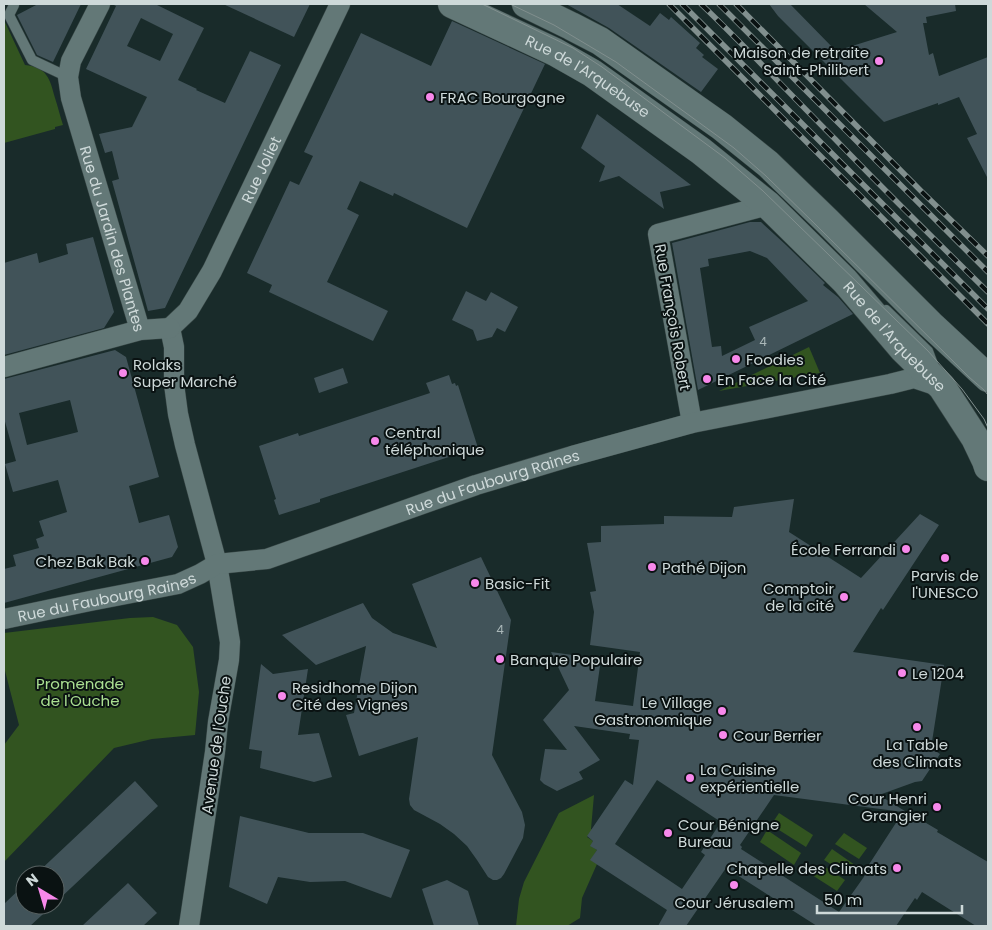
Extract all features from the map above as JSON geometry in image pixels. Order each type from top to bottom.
[{"type":"main road","name":"Rue de l'Arquebuse","points":[[452,4],[554,52],[592,73],[701,151],[768,206],[846,281],[903,349],[942,387]]},
{"type":"main road","name":"Rue de l'Arquebuse","points":[[522,6],[600,41],[730,134],[768,164],[821,214],[930,324],[988,378]]},
{"type":"main road","name":"Rue du Faubourg Raines","points":[[942,387],[988,390]]},
{"type":"main road","points":[[942,387],[975,438],[988,467]]},
{"type":"street","name":"Rue du Jardin des Plantes","points":[[100,4],[71,61],[68,77],[71,98],[140,330],[170,328],[174,346],[174,384],[178,414],[217,564]]},
{"type":"street","name":"Rue Joliet","points":[[170,328],[188,311],[212,271],[340,4]]},
{"type":"street","name":"Rue François Robert","points":[[692,423],[658,234],[768,206]]},
{"type":"street","points":[[4,367],[140,330]]},
{"type":"street","name":"Rue du Faubourg Raines","points":[[4,619],[100,598],[178,584],[217,564],[267,559],[476,485],[692,423],[914,378],[942,387]]},
{"type":"street","name":"Avenue de l'Ouche","points":[[189,926],[230,650],[229,631],[217,564]]},
{"type":"lane","points":[[14,4],[10,15],[32,60],[68,77]]},
{"type":"lane","name":"Rue de l'Arquebuse","points":[[522,6],[616,62],[734,148],[785,194],[934,342]]},
{"type":"lane","name":"Rue de l'Arquebuse","points":[[656,106],[732,164],[763,191],[867,291]]},
{"type":"lane","name":"Rue de l'Arquebuse","points":[[880,304],[928,350],[942,387]]},
{"type":"lane","name":"Rue de l'Arquebuse","points":[[952,359],[988,382]]},
{"type":"green space","points":[[4,20],[25,65],[43,71],[49,80],[63,125],[4,143]]},
{"type":"green space","points":[[809,347],[820,373],[719,391]]},
{"type":"green space","name":"Promenade de l'Ouche","points":[[153,617],[177,625],[193,647],[199,692],[195,735],[152,739],[114,748],[4,862],[4,745],[19,725],[4,667],[4,633]]},
{"type":"green space","points":[[594,795],[591,829],[593,830],[587,837],[593,841],[591,846],[597,850],[591,860],[597,864],[582,898],[580,918],[567,926],[516,926],[519,899],[524,882],[559,813]]},
{"type":"green space","points":[[779,813],[813,835],[806,847],[771,825]]},
{"type":"green space","points":[[767,830],[801,853],[794,865],[760,842]]},
{"type":"green space","points":[[844,833],[867,848],[859,859],[835,844]]},
{"type":"green space","points":[[832,849],[855,865],[848,875],[824,860]]},
{"type":"green space","points":[[821,864],[845,880],[837,891],[812,875]]},
{"type":"building","points":[[38,4],[81,4],[53,62],[37,55],[17,15]]},
{"type":"building","points":[[112,4],[155,4],[204,28],[178,80],[225,103],[250,51],[281,65],[165,308],[148,311],[112,181],[119,179],[112,151],[105,153],[99,134],[132,127],[147,97],[86,69],[116,6]],"holes":[[[141,18],[173,34],[160,61],[127,46]]]},
{"type":"building","points":[[223,4],[310,4],[294,37]]},
{"type":"building","points":[[566,4],[617,4],[650,26],[660,13],[669,20],[671,17],[700,43],[696,48],[704,55],[702,57],[718,69],[701,92],[609,28]]},
{"type":"building","name":"Maison de retraite Saint-Philibert","points":[[769,4],[790,4],[836,51],[897,32],[864,4],[955,4],[956,11],[926,17],[927,23],[923,23],[929,55],[933,53],[939,76],[988,57],[988,179],[967,138],[977,134],[959,97],[884,122],[778,16]]},
{"type":"building","name":"FRAC Bourgogne","points":[[452,21],[545,64],[467,228],[394,193],[393,196],[360,181],[347,209],[359,215],[327,282],[388,311],[373,341],[269,292],[272,285],[247,273],[290,181],[299,185],[313,156],[304,152],[361,33],[431,66]]},
{"type":"building","points":[[597,114],[691,185],[660,192],[664,209],[619,176],[599,182],[605,166],[581,148]]},
{"type":"building","points":[[750,222],[761,222],[825,283],[823,285],[838,297],[853,314],[698,390],[672,243]],"holes":[[[750,251],[767,258],[808,301],[749,327],[755,340],[722,356],[721,346],[712,347],[700,268],[709,266],[708,259]]]},
{"type":"building","points":[[93,237],[114,312],[104,328],[4,355],[4,263],[37,253],[39,263],[68,254],[66,244]]},
{"type":"building","points":[[466,291],[486,301],[491,292],[518,307],[505,332],[497,328],[492,337],[477,341],[473,330],[452,320]]},
{"type":"building","points":[[115,350],[126,357],[159,477],[129,486],[139,523],[169,515],[178,547],[172,557],[4,603],[4,569],[16,566],[13,555],[39,548],[36,539],[44,536],[39,521],[67,512],[58,480],[13,492],[5,464],[16,461],[4,418],[4,379]],"holes":[[[70,400],[78,432],[27,445],[19,413]]]},
{"type":"building","points":[[343,368],[348,383],[319,393],[314,378]]},
{"type":"building","name":"Central téléphonique","points":[[449,375],[452,384],[458,385],[478,448],[477,450],[459,456],[458,454],[320,499],[320,502],[279,515],[274,500],[276,499],[259,446],[298,433],[299,436],[430,393],[426,383]]},
{"type":"building","points":[[794,499],[789,532],[861,578],[920,514],[939,525],[853,652],[944,665],[931,748],[940,754],[922,781],[879,795],[988,862],[988,926],[976,926],[922,892],[917,900],[915,898],[896,926],[817,926],[726,868],[686,926],[658,926],[667,910],[590,860],[597,850],[590,846],[593,841],[587,836],[625,780],[633,785],[639,740],[629,739],[630,734],[574,726],[600,760],[579,772],[583,779],[557,791],[540,780],[545,749],[567,750],[543,720],[569,690],[551,652],[601,659],[595,701],[633,706],[640,652],[590,645],[594,612],[590,592],[596,591],[587,543],[601,542],[601,526],[664,524],[664,516],[732,517],[734,507]],"holes":[[[657,780],[721,822],[701,852],[705,855],[682,889],[615,844]],[[774,795],[903,812],[868,866],[870,868],[839,912],[741,849],[740,845]]]},
{"type":"building","points":[[481,557],[511,620],[492,755],[522,812],[525,825],[523,838],[504,874],[497,880],[488,877],[467,846],[454,834],[414,810],[410,805],[409,799],[418,737],[359,756],[346,715],[354,713],[366,646],[316,665],[282,635],[363,603],[372,618],[393,633],[437,648],[412,584]]},
{"type":"building","points":[[261,664],[273,674],[308,669],[298,735],[319,733],[332,777],[314,782],[260,768],[262,751],[249,749]]},
{"type":"building","points":[[135,781],[158,806],[65,894],[65,865],[46,865]]},
{"type":"building","points":[[240,816],[309,833],[363,833],[410,850],[391,898],[345,881],[310,882],[278,877],[267,904],[229,887]]},
{"type":"building","points":[[447,880],[468,891],[479,926],[434,926],[422,889]]},
{"type":"building","points":[[128,883],[157,913],[143,926],[82,926]]},
{"type":"building","points":[[15,894],[15,915],[42,915],[30,926],[4,926],[4,904]]},
{"type":"tram line","points":[[482,4],[573,48],[602,67],[725,158],[763,191],[928,351],[962,389],[984,419],[988,428]]},
{"type":"tram line","points":[[510,4],[554,25],[616,62],[734,148],[766,176],[988,395]]},
{"type":"railway","points":[[669,4],[988,324]]},
{"type":"railway","points":[[682,4],[988,309]]},
{"type":"railway","points":[[701,4],[988,292]]},
{"type":"railway","points":[[719,4],[988,272]]},
{"type":"railway","points":[[736,4],[988,256]]},
{"type":"place","name":"Maison de retraite Saint-Philibert","points":[[879,61]]},
{"type":"place","name":"FRAC Bourgogne","points":[[430,97]]},
{"type":"place","name":"Foodies","points":[[736,359]]},
{"type":"place","name":"Rolaks Super Marché","points":[[123,373]]},
{"type":"place","name":"En Face la Cité","points":[[707,379]]},
{"type":"place","name":"Central téléphonique","points":[[375,441]]},
{"type":"place","name":"École Ferrandi","points":[[906,549]]},
{"type":"place","name":"Parvis de l'UNESCO","points":[[945,558]]},
{"type":"place","name":"Chez Bak Bak","points":[[145,561]]},
{"type":"place","name":"Pathé Dijon","points":[[652,567]]},
{"type":"place","name":"Basic-Fit","points":[[475,583]]},
{"type":"place","name":"Comptoir de la cité","points":[[844,597]]},
{"type":"place","name":"Banque Populaire","points":[[500,659]]},
{"type":"place","name":"Le 1204","points":[[902,673]]},
{"type":"place","name":"Residhome Dijon Cité des Vignes","points":[[282,696]]},
{"type":"place","name":"Le Village Gastronomique","points":[[722,711]]},
{"type":"place","name":"La Table des Climats","points":[[917,727]]},
{"type":"place","name":"Cour Berrier","points":[[723,735]]},
{"type":"place","name":"La Cuisine expérientielle","points":[[690,778]]},
{"type":"place","name":"Cour Henri Grangier","points":[[937,807]]},
{"type":"place","name":"Cour Bénigne Bureau","points":[[668,833]]},
{"type":"place","name":"Chapelle des Climats","points":[[897,868]]},
{"type":"place","name":"Cour Jérusalem","points":[[734,885]]}]
